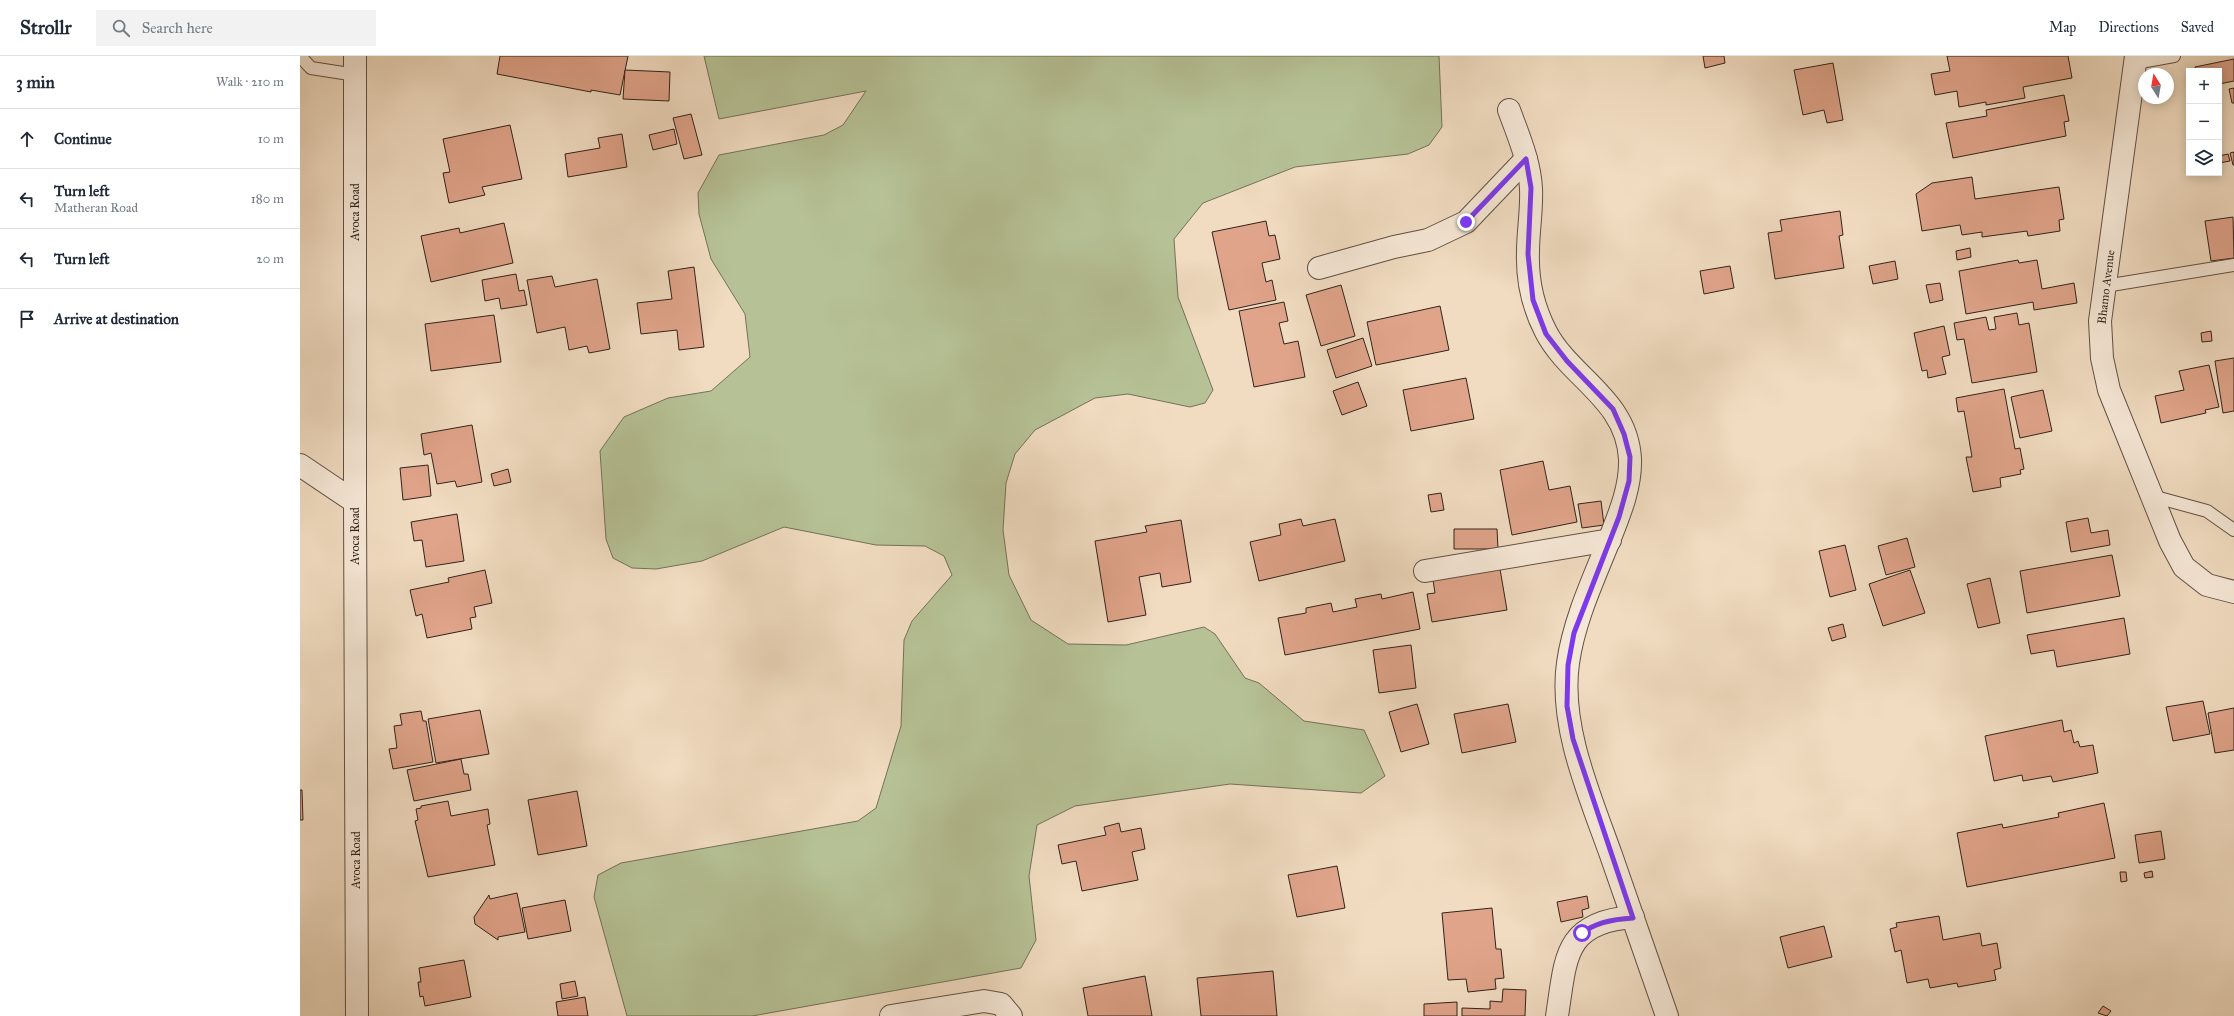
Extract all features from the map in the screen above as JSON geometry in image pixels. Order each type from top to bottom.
[{"type":"street","name":"Bhamo Avenue","points":[[2135,60],[2100,321],[2102,358],[2109,390],[2170,541],[2184,567],[2207,585],[2234,592]]},
{"type":"street","name":"Avoca Road","points":[[356,65],[354,502],[357,1016]]},
{"type":"street","points":[[1509,110],[1526,159],[1531,188],[1528,254],[1533,300],[1546,334],[1567,361],[1613,409],[1624,434],[1630,457],[1629,481],[1619,517],[1574,633],[1568,665],[1567,706],[1573,739],[1667,1016]]},
{"type":"street","points":[[1319,268],[1394,247],[1428,240],[1466,222],[1526,159]]},
{"type":"street","points":[[300,465],[354,502]]},
{"type":"street","points":[[1425,571],[1610,540]]},
{"type":"street","points":[[1557,1016],[1565,964],[1577,939],[1588,928],[1617,919],[1633,918]]},
{"type":"street","points":[[891,1016],[984,1001],[1001,1004],[1011,1016]]},
{"type":"lane","points":[[300,56],[311,68],[356,65]]},
{"type":"lane","points":[[2135,60],[2174,56]]},
{"type":"lane","points":[[2105,286],[2234,265]]},
{"type":"lane","points":[[2152,496],[2207,511],[2234,530]]},
{"type":"green space","points":[[704,56],[1439,56],[1442,127],[1429,145],[1408,154],[1295,167],[1203,203],[1174,239],[1178,297],[1213,390],[1205,403],[1190,407],[1128,394],[1095,398],[1035,430],[1015,454],[1006,483],[1003,530],[1009,575],[1031,620],[1068,644],[1126,645],[1204,627],[1215,634],[1245,678],[1259,683],[1304,721],[1364,730],[1385,776],[1361,793],[1230,784],[1075,806],[1037,825],[1029,876],[1036,940],[1021,968],[752,1016],[627,1016],[594,897],[598,875],[621,863],[858,821],[876,808],[901,726],[904,640],[912,621],[952,575],[944,556],[925,546],[876,545],[784,527],[702,561],[656,569],[632,568],[613,558],[606,539],[600,451],[624,417],[668,398],[711,391],[750,357],[745,314],[711,259],[699,214],[698,193],[719,155],[824,135],[843,125],[866,91],[719,119]]},
{"type":"building","points":[[500,56],[628,56],[620,95],[591,90],[591,92],[497,74]]},
{"type":"building","points":[[1703,56],[1724,56],[1725,63],[1705,68]]},
{"type":"building","points":[[1947,56],[2068,56],[2072,78],[2023,87],[2025,98],[1986,105],[1986,102],[1959,107],[1957,91],[1935,95],[1931,74],[1950,71]]},
{"type":"building","points":[[2234,59],[2234,81],[2222,83],[2222,68],[2195,67]]},
{"type":"building","points":[[1833,63],[1843,120],[1827,123],[1824,110],[1803,115],[1794,70]]},
{"type":"building","points":[[625,70],[670,72],[669,101],[623,99]]},
{"type":"building","points":[[2234,88],[2234,103],[2232,103],[2229,89]]},
{"type":"building","points":[[2064,95],[2069,121],[2064,122],[2066,136],[1953,158],[1946,123],[1987,116],[1986,110]]},
{"type":"building","points":[[691,114],[702,155],[684,159],[673,118]]},
{"type":"building","points":[[510,125],[522,179],[482,187],[485,195],[449,203],[443,173],[450,172],[443,139]]},
{"type":"building","points":[[674,129],[677,144],[653,150],[649,135]]},
{"type":"building","points":[[622,134],[627,167],[568,177],[565,154],[600,148],[598,138]]},
{"type":"building","points":[[2234,152],[2234,165],[2233,165],[2230,153]]},
{"type":"building","points":[[2228,154],[2230,161],[2222,162],[2222,155]]},
{"type":"building","points":[[1972,177],[1975,199],[2059,187],[2064,219],[2059,220],[2060,231],[2028,236],[2027,231],[1982,237],[1982,232],[1962,235],[1960,225],[1922,231],[1916,194],[1932,183]]},
{"type":"building","points":[[1840,211],[1843,235],[1839,236],[1844,268],[1775,279],[1768,233],[1782,231],[1780,220]]},
{"type":"building","points":[[2233,217],[2234,258],[2211,261],[2205,221]]},
{"type":"building","points":[[1266,221],[1269,236],[1275,235],[1280,259],[1262,263],[1266,282],[1272,280],[1276,300],[1229,310],[1212,232]]},
{"type":"building","points":[[504,223],[513,263],[431,282],[421,236],[459,228],[460,233]]},
{"type":"building","points":[[1970,248],[1971,257],[1957,260],[1956,251]]},
{"type":"building","points":[[2018,260],[2019,263],[2037,260],[2042,289],[2074,283],[2077,303],[2034,310],[2033,302],[1966,314],[1959,271]]},
{"type":"building","points":[[1895,261],[1898,279],[1873,284],[1869,266]]},
{"type":"building","points":[[1730,266],[1734,288],[1704,294],[1700,271]]},
{"type":"building","points":[[694,267],[704,347],[679,350],[677,330],[641,334],[637,303],[672,299],[668,271]]},
{"type":"building","points":[[516,274],[519,291],[524,290],[527,305],[501,309],[499,298],[485,301],[482,280]]},
{"type":"building","points":[[552,276],[555,287],[597,279],[610,349],[589,353],[587,346],[569,350],[565,327],[537,333],[527,280]]},
{"type":"building","points":[[1940,283],[1943,300],[1930,303],[1926,285]]},
{"type":"building","points":[[1341,285],[1355,336],[1321,346],[1306,295]]},
{"type":"building","points":[[1284,302],[1288,321],[1279,323],[1284,344],[1298,341],[1305,377],[1254,387],[1239,311]]},
{"type":"building","points":[[1440,306],[1449,350],[1376,365],[1367,322]]},
{"type":"building","points":[[2017,313],[2019,325],[2029,323],[2037,372],[1972,383],[1964,339],[1957,340],[1954,323],[1986,317],[1989,330],[1996,329],[1994,317]]},
{"type":"building","points":[[494,315],[501,362],[431,371],[425,324]]},
{"type":"building","points":[[1944,326],[1950,355],[1942,357],[1946,374],[1928,378],[1927,370],[1922,371],[1914,333]]},
{"type":"building","points":[[2211,331],[2212,341],[2202,342],[2201,333]]},
{"type":"building","points":[[1363,338],[1372,366],[1336,378],[1327,350]]},
{"type":"building","points":[[2234,358],[2234,411],[2223,413],[2215,361]]},
{"type":"building","points":[[2209,365],[2219,407],[2205,410],[2206,413],[2161,423],[2155,396],[2184,390],[2179,371]]},
{"type":"building","points":[[1466,378],[1474,419],[1411,431],[1403,390]]},
{"type":"building","points":[[1358,382],[1367,406],[1342,415],[1333,391]]},
{"type":"building","points":[[2004,389],[2015,449],[2020,448],[2024,469],[2020,470],[2021,474],[2000,478],[2001,487],[1973,492],[1966,457],[1972,457],[1964,411],[1958,412],[1956,398]]},
{"type":"building","points":[[2043,390],[2052,431],[2020,438],[2011,397]]},
{"type":"building","points":[[472,425],[482,482],[457,487],[455,481],[437,484],[431,453],[424,455],[421,434]]},
{"type":"building","points":[[1543,461],[1549,490],[1570,486],[1577,522],[1512,535],[1500,470]]},
{"type":"building","points":[[428,465],[431,496],[403,500],[400,468]]},
{"type":"building","points":[[508,469],[511,482],[494,486],[491,474]]},
{"type":"building","points":[[1441,493],[1444,510],[1431,512],[1428,495]]},
{"type":"building","points":[[1601,501],[1604,525],[1582,528],[1578,504]]},
{"type":"building","points":[[457,514],[464,561],[426,567],[422,540],[414,541],[411,522]]},
{"type":"building","points":[[2088,518],[2091,533],[2108,530],[2110,545],[2071,552],[2066,522]]},
{"type":"building","points":[[1301,519],[1303,526],[1335,519],[1345,561],[1259,581],[1250,542],[1281,535],[1279,524]]},
{"type":"building","points":[[1181,520],[1191,582],[1162,587],[1160,573],[1139,577],[1146,615],[1108,622],[1095,541],[1147,532],[1145,526]]},
{"type":"building","points":[[1454,529],[1497,529],[1498,549],[1454,549]]},
{"type":"building","points":[[1907,538],[1915,567],[1886,575],[1878,546]]},
{"type":"building","points":[[1845,545],[1856,590],[1830,597],[1819,551]]},
{"type":"building","points":[[2112,555],[2120,596],[2027,613],[2020,571]]},
{"type":"building","points":[[1500,569],[1507,610],[1432,622],[1427,594],[1435,593],[1433,580]]},
{"type":"building","points":[[485,570],[492,603],[474,607],[476,617],[470,618],[472,629],[427,638],[422,614],[416,616],[410,590],[449,582],[448,578]]},
{"type":"building","points":[[1910,570],[1925,613],[1883,626],[1869,584]]},
{"type":"building","points":[[1990,578],[2000,623],[1978,628],[1967,584]]},
{"type":"building","points":[[1413,592],[1420,629],[1285,655],[1278,618],[1306,613],[1306,608],[1331,603],[1333,612],[1357,607],[1355,599],[1381,594],[1382,599]]},
{"type":"building","points":[[2124,618],[2130,654],[2057,667],[2054,650],[2031,654],[2027,635]]},
{"type":"building","points":[[1843,624],[1846,637],[1832,641],[1828,628]]},
{"type":"building","points":[[1411,645],[1416,688],[1379,693],[1373,650]]},
{"type":"building","points":[[2203,701],[2210,734],[2173,741],[2166,707]]},
{"type":"building","points":[[1417,704],[1429,744],[1401,752],[1389,712]]},
{"type":"building","points":[[1508,704],[1516,742],[1462,753],[1454,714]]},
{"type":"building","points":[[2234,708],[2234,750],[2215,753],[2208,713]]},
{"type":"building","points":[[480,710],[489,754],[436,763],[428,719]]},
{"type":"building","points":[[421,711],[423,721],[426,721],[433,762],[393,769],[389,749],[397,748],[394,726],[402,725],[400,714]]},
{"type":"building","points":[[2062,720],[2064,732],[2071,730],[2074,743],[2078,741],[2080,747],[2093,745],[2098,773],[2053,782],[2051,776],[2023,781],[2022,775],[1994,781],[1985,736]]},
{"type":"building","points":[[461,759],[464,774],[468,774],[471,790],[414,801],[407,770]]},
{"type":"building","points":[[300,790],[302,790],[303,820],[300,820]]},
{"type":"building","points":[[577,791],[587,846],[538,855],[528,800]]},
{"type":"building","points":[[448,801],[451,816],[488,809],[490,824],[487,825],[495,865],[428,877],[415,821],[418,820],[416,809],[421,808],[421,806]]},
{"type":"building","points":[[2104,803],[2115,858],[1967,887],[1957,833],[2002,824],[2003,828],[2059,817],[2058,813]]},
{"type":"building","points":[[1119,823],[1121,832],[1141,828],[1145,849],[1132,852],[1138,880],[1082,891],[1076,861],[1062,864],[1058,845],[1106,835],[1104,827]]},
{"type":"building","points":[[2161,831],[2165,859],[2139,863],[2135,835]]},
{"type":"building","points":[[1337,866],[1345,908],[1297,917],[1288,875]]},
{"type":"building","points":[[2152,871],[2153,877],[2145,878],[2144,873]]},
{"type":"building","points":[[2120,872],[2126,872],[2127,881],[2121,882]]},
{"type":"building","points":[[517,893],[525,932],[498,937],[498,940],[475,924],[474,917],[489,895],[490,899]]},
{"type":"building","points":[[1587,896],[1589,908],[1582,910],[1583,917],[1561,922],[1557,902]]},
{"type":"building","points":[[565,900],[571,931],[528,939],[522,908]]},
{"type":"building","points":[[1492,908],[1496,949],[1501,949],[1504,978],[1495,979],[1496,989],[1468,992],[1466,979],[1448,980],[1442,913]]},
{"type":"building","points":[[1939,916],[1943,940],[1980,933],[1982,946],[1997,943],[2001,968],[1994,970],[1996,980],[1958,987],[1957,983],[1930,988],[1928,979],[1907,983],[1901,950],[1895,952],[1890,929],[1897,927],[1896,923]]},
{"type":"building","points":[[1824,926],[1832,957],[1788,968],[1780,937]]},
{"type":"building","points":[[464,960],[471,997],[425,1006],[423,996],[420,997],[418,982],[421,982],[419,968]]},
{"type":"building","points":[[1273,971],[1277,1016],[1201,1016],[1197,978]]},
{"type":"building","points":[[1145,976],[1152,1016],[1088,1016],[1083,988]]},
{"type":"building","points":[[575,981],[578,996],[562,999],[560,984]]},
{"type":"building","points":[[1503,989],[1526,990],[1525,1016],[1462,1016],[1462,1008],[1490,1009],[1490,1001],[1502,1002]]},
{"type":"building","points":[[585,997],[588,1016],[558,1016],[556,1002]]},
{"type":"building","points":[[1457,1002],[1457,1016],[1424,1016],[1424,1004]]},
{"type":"building","points":[[2103,1006],[2111,1011],[2107,1016],[2098,1013]]},
{"type":"route","points":[[1466,222],[1526,159],[1531,188],[1528,254],[1533,300],[1546,334],[1567,361],[1594,387],[1613,409],[1624,434],[1630,457],[1629,481],[1619,517],[1574,633],[1568,665],[1567,706],[1573,739],[1596,814],[1633,918],[1617,919],[1602,923],[1588,928],[1582,933]]}]
